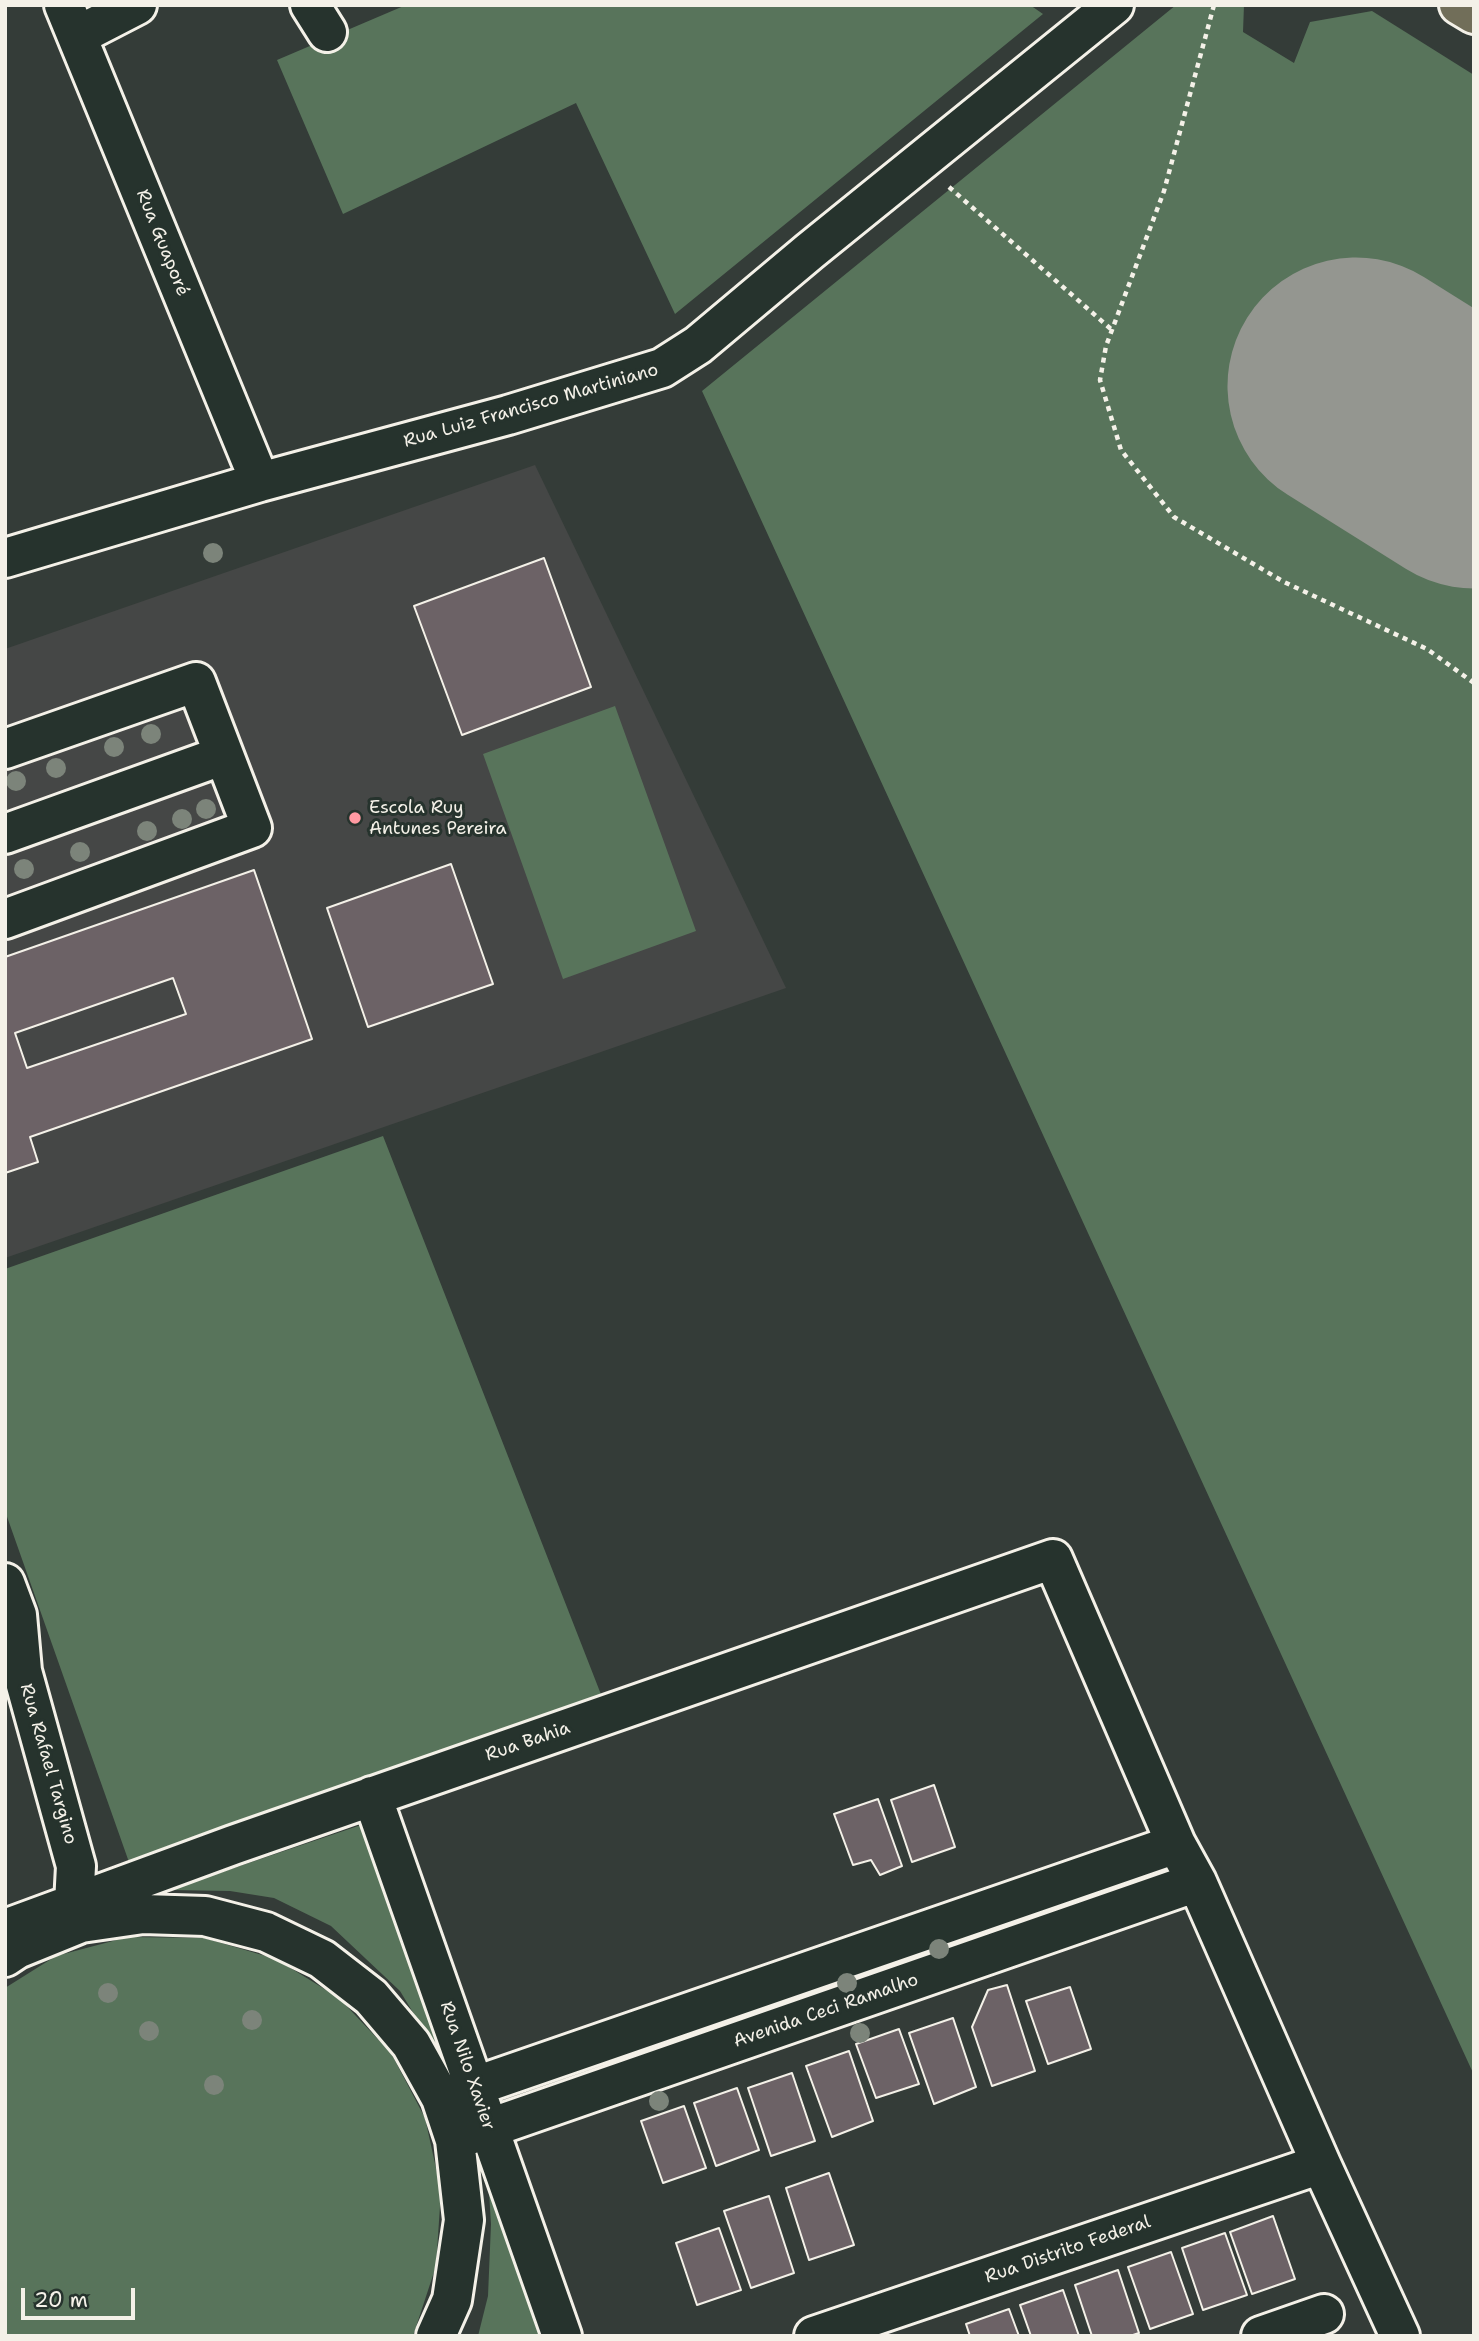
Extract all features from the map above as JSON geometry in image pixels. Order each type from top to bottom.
[{"type":"main road","points":[[1459,5],[1474,14]]},
{"type":"street","points":[[70,21],[136,5]]},
{"type":"street","name":"Rua Luiz Francisco Martiniano","points":[[5,558],[260,482],[508,415],[662,369],[698,345],[1114,5]]},
{"type":"street","name":"Rua Guaporé","points":[[70,21],[260,482]]},
{"type":"street","points":[[5,749],[196,682],[252,828],[5,919]]},
{"type":"street","points":[[5,834],[224,755]]},
{"type":"street","name":"Rua Bahia","points":[[5,1930],[78,1914],[233,1845],[1053,1559],[1176,1844]]},
{"type":"street","name":"Rua Rafael Targino","points":[[9,1606],[22,1671],[76,1866],[78,1914]]},
{"type":"street","name":"Rua Nilo Xavier","points":[[372,1796],[457,2093]]},
{"type":"street","points":[[457,2093],[1176,1844],[1197,1882],[1400,2336]]},
{"type":"street","name":"Avenida Ceci Ramalho","points":[[472,2134],[1197,1882]]},
{"type":"street","points":[[5,1957],[78,1914],[205,1916],[266,1932],[322,1959],[371,1997],[457,2093],[472,2134],[464,2220],[452,2300],[436,2336]]},
{"type":"street","name":"Rua Nilo Xavier","points":[[472,2134],[562,2336]]},
{"type":"street","name":"Rua Distrito Federal","points":[[814,2336],[1321,2164]]},
{"type":"street","points":[[1261,2336],[1324,2314]]},
{"type":"path","points":[[1214,5],[1164,191],[1106,346],[1100,380],[1121,450],[1174,517],[1284,582],[1427,649],[1474,683]]},
{"type":"path","points":[[918,164],[1112,330]]},
{"type":"shaded area","name":"Escola Ruy Antunes Pereira","points":[[535,465],[786,988],[5,1258],[5,649]]},
{"type":"green space","points":[[406,5],[1030,5],[1043,14],[675,314],[576,103],[343,214],[277,60]]},
{"type":"green space","points":[[1176,5],[1244,5],[1243,32],[1294,63],[1310,22],[1372,11],[1474,75],[1474,2075],[702,391]]},
{"type":"green space","points":[[615,706],[696,931],[563,979],[483,754]]},
{"type":"green space","points":[[383,1136],[602,1697],[130,1865],[5,1511],[5,1269]]},
{"type":"green space","points":[[361,1825],[446,2056],[423,2029],[400,1991],[331,1926],[274,1898],[230,1891],[169,1890]]},
{"type":"green space","points":[[128,1937],[204,1938],[276,1959],[339,1998],[391,2053],[425,2118],[441,2191],[436,2266],[413,2336],[5,2336],[5,1988],[56,1956]]},
{"type":"green space","points":[[487,2160],[546,2336],[478,2336],[488,2296],[491,2224]]},
{"type":"building","points":[[544,558],[591,687],[462,735],[414,606]]},
{"type":"building","points":[[451,864],[493,984],[368,1027],[327,908]]},
{"type":"building","points":[[254,870],[312,1039],[30,1137],[38,1162],[5,1173],[5,957]],"holes":[[[173,978],[186,1014],[27,1068],[15,1033]]]},
{"type":"building","points":[[934,1785],[955,1847],[912,1862],[891,1800]]},
{"type":"building","points":[[878,1799],[902,1866],[880,1875],[871,1860],[853,1865],[834,1814]]},
{"type":"building","points":[[1007,1985],[1035,2071],[992,2086],[972,2027],[988,1990]]},
{"type":"building","points":[[1070,1987],[1091,2049],[1048,2064],[1026,2001]]},
{"type":"building","points":[[953,2018],[976,2087],[934,2104],[909,2033]]},
{"type":"building","points":[[899,2029],[919,2084],[876,2098],[856,2044]]},
{"type":"building","points":[[849,2051],[873,2121],[832,2137],[806,2066]]},
{"type":"building","points":[[792,2073],[815,2141],[771,2156],[748,2088]]},
{"type":"building","points":[[737,2088],[759,2150],[716,2166],[694,2103]]},
{"type":"building","points":[[684,2106],[706,2168],[663,2183],[641,2121]]},
{"type":"building","points":[[829,2173],[854,2245],[809,2260],[786,2188]]},
{"type":"building","points":[[769,2196],[794,2273],[751,2288],[724,2211]]},
{"type":"building","points":[[1273,2216],[1295,2279],[1252,2294],[1230,2232]]},
{"type":"building","points":[[719,2228],[741,2290],[697,2305],[676,2243]]},
{"type":"building","points":[[1225,2233],[1247,2295],[1203,2310],[1182,2248]]},
{"type":"building","points":[[1171,2252],[1193,2314],[1150,2329],[1128,2267]]},
{"type":"building","points":[[1118,2270],[1139,2333],[1130,2336],[1092,2336],[1075,2285]]},
{"type":"building","points":[[1063,2290],[1079,2336],[1031,2336],[1020,2305]]},
{"type":"building","points":[[1009,2309],[1019,2336],[970,2336],[966,2324]]},
{"type":"runway","points":[[1356,386],[1474,460]]},
{"type":"place","name":"Escola Ruy Antunes Pereira","points":[[355,818]]}]
